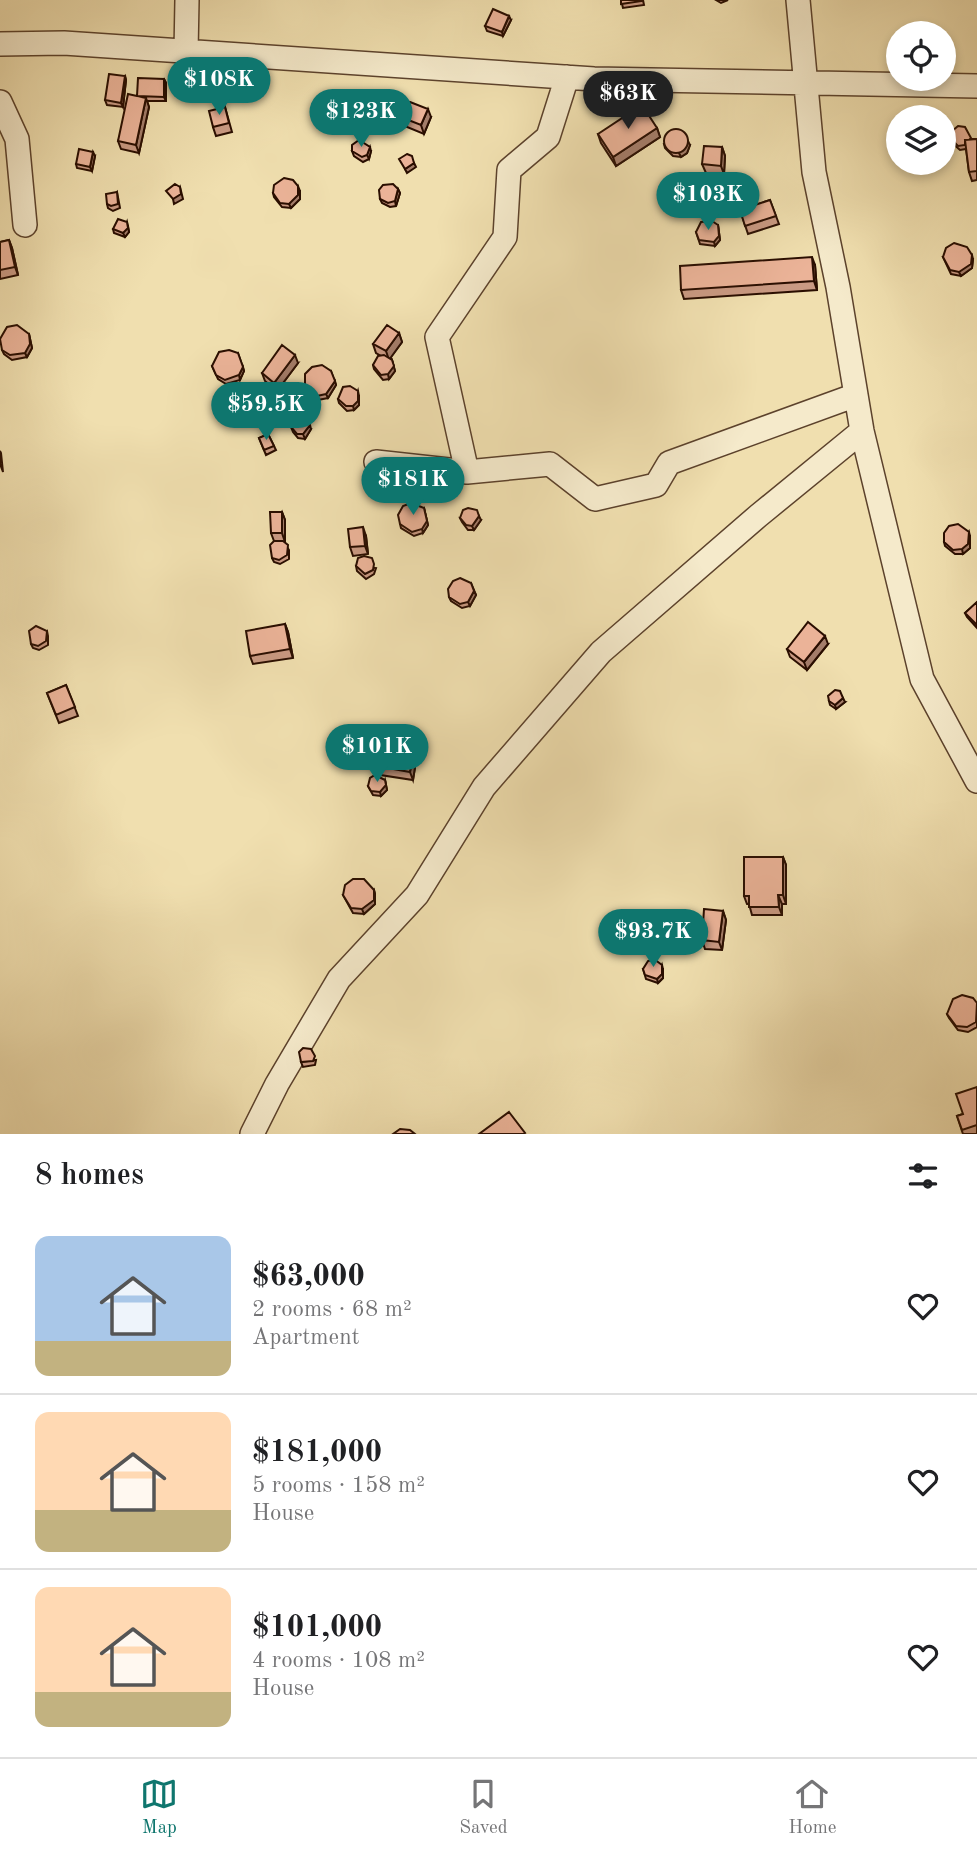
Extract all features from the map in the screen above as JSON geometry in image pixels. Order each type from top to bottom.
[{"type":"street","points":[[186,52],[187,0]]},
{"type":"street","points":[[798,0],[814,172],[862,431],[922,679],[977,781]]},
{"type":"street","points":[[0,44],[64,43],[567,77],[977,86]]},
{"type":"street","points":[[467,472],[437,337],[505,237],[509,170],[548,137],[567,77]]},
{"type":"street","points":[[0,102],[17,139],[25,225]]},
{"type":"street","points":[[376,462],[467,472],[550,464],[595,499],[656,485],[669,463],[856,395]]},
{"type":"street","points":[[252,1134],[276,1084],[339,979],[416,895],[493,776],[601,652],[758,516],[862,431]]},
{"type":"building","points":[[621,0],[642,0],[642,1],[621,4]]},
{"type":"building","points":[[493,9],[509,16],[502,32],[485,26]]},
{"type":"building","points":[[109,74],[125,76],[121,103],[105,100]]},
{"type":"building","points":[[138,78],[164,79],[164,97],[137,96]]},
{"type":"building","points":[[128,94],[146,98],[136,145],[118,141]]},
{"type":"building","points":[[410,102],[428,109],[421,125],[403,118]]},
{"type":"building","points":[[642,105],[657,128],[613,157],[598,134]]},
{"type":"building","points":[[225,107],[229,123],[213,127],[209,111]]},
{"type":"building","points":[[965,127],[971,138],[965,140],[965,145],[956,144],[956,128]]},
{"type":"building","points":[[676,129],[687,136],[688,141],[681,152],[676,153],[665,146],[664,141],[671,130]]},
{"type":"building","points":[[977,139],[977,171],[969,172],[965,140]]},
{"type":"building","points":[[359,140],[370,147],[367,155],[362,157],[352,151],[352,145]]},
{"type":"building","points":[[704,146],[722,147],[721,166],[702,164]]},
{"type":"building","points":[[79,149],[93,152],[90,167],[76,164]]},
{"type":"building","points":[[407,154],[412,156],[414,163],[405,169],[399,159]]},
{"type":"building","points":[[284,178],[293,180],[298,186],[298,195],[289,204],[280,203],[273,193],[274,185]]},
{"type":"building","points":[[175,184],[180,187],[181,194],[173,199],[166,191]]},
{"type":"building","points":[[393,184],[398,189],[395,201],[388,203],[380,199],[379,190],[383,185]]},
{"type":"building","points":[[117,192],[118,204],[107,204],[106,194]]},
{"type":"building","points":[[770,200],[776,216],[745,226],[740,210]]},
{"type":"building","points":[[118,219],[127,222],[128,228],[123,233],[113,229]]},
{"type":"building","points":[[712,221],[718,225],[719,236],[714,242],[699,240],[696,232],[701,222]]},
{"type":"building","points":[[9,240],[15,267],[0,270],[0,242]]},
{"type":"building","points":[[954,243],[967,247],[972,255],[971,264],[959,272],[950,270],[943,257],[946,248]]},
{"type":"building","points":[[812,257],[814,281],[681,290],[680,266]]},
{"type":"building","points":[[17,325],[29,334],[30,344],[25,353],[10,355],[2,350],[0,339],[7,327]]},
{"type":"building","points":[[387,325],[399,333],[386,351],[373,344]]},
{"type":"building","points":[[282,345],[295,355],[274,383],[262,373]]},
{"type":"building","points":[[229,350],[238,353],[243,367],[239,375],[225,380],[216,375],[212,366],[219,352]]},
{"type":"building","points":[[384,355],[392,360],[394,366],[388,374],[381,375],[373,365],[378,356]]},
{"type":"building","points":[[322,365],[331,371],[335,381],[326,394],[317,396],[305,388],[305,374],[312,367]]},
{"type":"building","points":[[350,386],[358,391],[358,401],[353,406],[346,406],[338,399],[343,387]]},
{"type":"building","points":[[275,400],[281,404],[283,413],[280,419],[270,421],[262,414],[262,407]]},
{"type":"building","points":[[305,417],[310,425],[303,434],[297,434],[291,427],[294,419]]},
{"type":"building","points":[[268,434],[274,446],[264,450],[259,438]]},
{"type":"building","points":[[411,503],[424,508],[427,521],[422,529],[412,532],[400,524],[398,515],[403,506]]},
{"type":"building","points":[[463,510],[477,510],[479,516],[472,526],[466,525],[460,518]]},
{"type":"building","points":[[270,512],[282,512],[282,533],[271,533]]},
{"type":"building","points":[[958,524],[969,532],[968,544],[962,549],[953,550],[944,542],[944,533],[949,526]]},
{"type":"building","points":[[363,527],[365,546],[350,547],[348,529]]},
{"type":"building","points":[[274,541],[283,541],[288,545],[287,555],[279,560],[272,558],[270,545]]},
{"type":"building","points":[[358,558],[372,558],[374,564],[373,570],[365,574],[356,566]]},
{"type":"building","points":[[460,578],[471,583],[474,591],[468,602],[460,604],[449,597],[448,589],[453,581]]},
{"type":"building","points":[[977,602],[977,625],[965,613]]},
{"type":"building","points":[[808,622],[825,636],[804,662],[787,649]]},
{"type":"building","points":[[285,624],[290,649],[250,656],[246,631]]},
{"type":"building","points":[[36,626],[47,631],[46,641],[38,646],[31,644],[29,631]]},
{"type":"building","points":[[66,685],[75,707],[56,715],[47,693]]},
{"type":"building","points":[[835,690],[840,691],[843,698],[835,705],[829,701],[828,696]]},
{"type":"building","points":[[349,729],[415,740],[410,772],[371,765],[373,751],[347,747]]},
{"type":"building","points":[[375,775],[385,780],[386,785],[380,792],[371,791],[368,786],[370,778]]},
{"type":"building","points":[[744,857],[783,857],[783,895],[778,895],[779,907],[749,907],[749,896],[744,896]]},
{"type":"building","points":[[353,879],[364,879],[374,890],[374,900],[362,909],[351,908],[343,895],[345,885]]},
{"type":"building","points":[[704,909],[723,911],[719,942],[702,940]]},
{"type":"building","points":[[654,959],[662,965],[662,974],[657,979],[645,975],[643,969],[648,961]]},
{"type":"building","points":[[962,995],[973,998],[977,1003],[976,1022],[967,1027],[956,1026],[947,1014],[953,999]]},
{"type":"building","points":[[303,1048],[311,1049],[315,1056],[313,1061],[301,1062],[299,1052]]},
{"type":"building","points":[[977,1087],[977,1125],[962,1130],[957,1116],[963,1114],[956,1094]]},
{"type":"building","points":[[509,1112],[525,1133],[479,1134]]},
{"type":"building","points":[[400,1129],[410,1130],[415,1134],[393,1134]]}]
